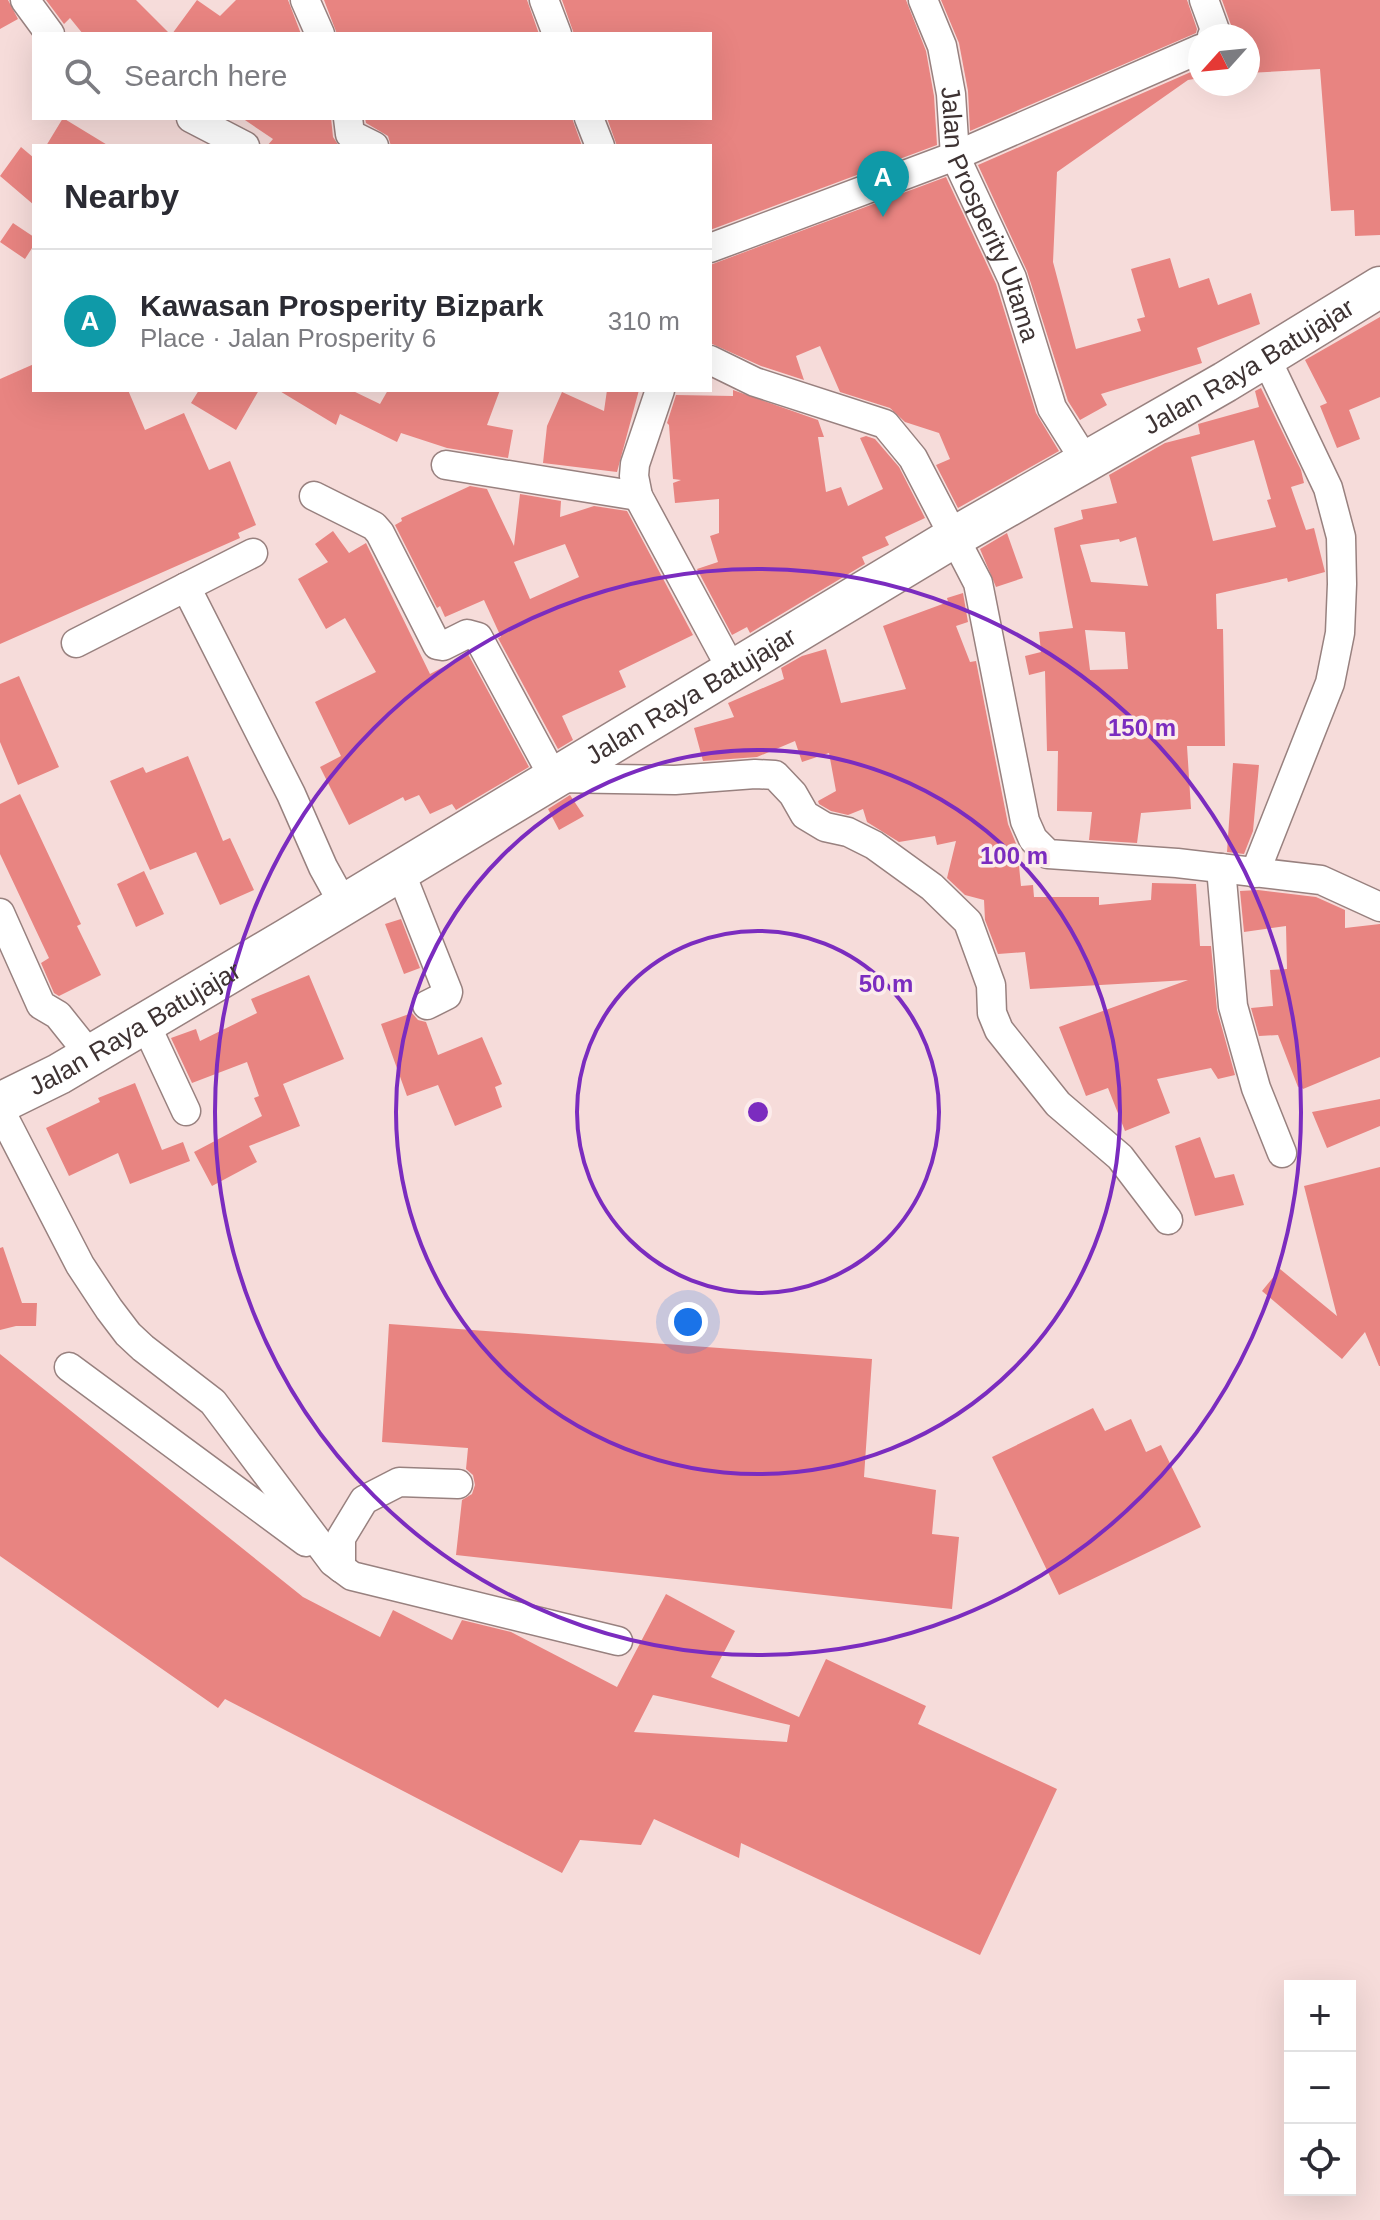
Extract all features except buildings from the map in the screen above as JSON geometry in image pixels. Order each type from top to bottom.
[{"type":"highway","name":"Jalan Raya Batujajar","points":[[0,1103],[145,1023],[956,536],[1266,358],[1380,287]]},
{"type":"street","points":[[25,0],[49,32]]},
{"type":"street","points":[[305,0],[319,32]]},
{"type":"street","points":[[544,0],[556,32]]},
{"type":"street","name":"Jalan Prosperity Utama","points":[[923,0],[942,46],[951,94],[955,156],[1012,278],[1030,331],[1044,389],[1086,462]]},
{"type":"street","points":[[1204,0],[1213,24]]},
{"type":"street","points":[[712,247],[955,156],[1188,54]]},
{"type":"street","points":[[195,120],[241,144]]},
{"type":"street","points":[[348,120],[350,134],[370,144]]},
{"type":"street","points":[[590,120],[599,144]]},
{"type":"street","points":[[1255,873],[1330,683],[1340,633],[1342,584],[1341,537],[1328,488],[1266,358]]},
{"type":"street","points":[[712,361],[755,382],[888,426],[913,458],[978,583],[1025,821],[1039,847],[1048,854],[1221,868],[1321,880],[1380,907]]},
{"type":"street","points":[[659,392],[635,464],[638,496],[733,672]]},
{"type":"street","points":[[446,465],[638,496]]},
{"type":"street","points":[[314,496],[374,526],[380,533],[437,645],[443,646],[467,634],[478,637],[554,778],[675,780],[775,775],[793,794],[806,816],[825,827],[848,832],[874,845],[932,887],[968,922],[991,985],[992,1013],[999,1030],[1058,1104],[1120,1157],[1168,1220]]},
{"type":"street","points":[[76,643],[253,553]]},
{"type":"street","points":[[186,587],[344,905]]},
{"type":"street","points":[[1221,868],[1233,1006],[1256,1088],[1282,1153]]},
{"type":"street","points":[[400,871],[448,992],[427,1005]]},
{"type":"street","points":[[0,913],[41,1005],[58,1015],[90,1055]]},
{"type":"street","points":[[145,1023],[186,1111]]},
{"type":"street","points":[[0,1110],[80,1265],[109,1309],[143,1348],[213,1402],[337,1565]]},
{"type":"street","points":[[69,1367],[352,1576],[618,1641]]},
{"type":"street","points":[[337,1565],[341,1538],[364,1500],[399,1482],[458,1484]]},
{"type":"place","name":"Kawasan Prosperity Bizpark","points":[[883,217]]}]
